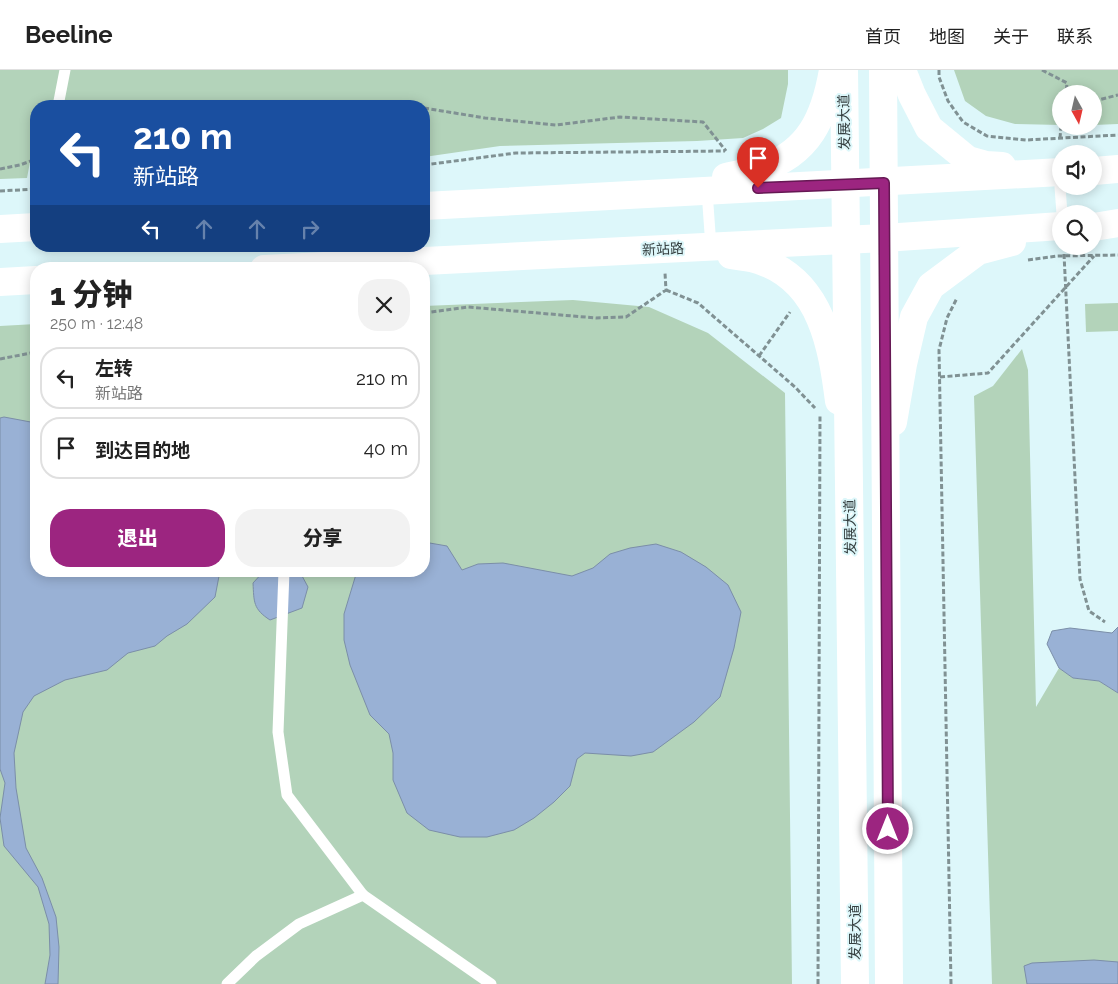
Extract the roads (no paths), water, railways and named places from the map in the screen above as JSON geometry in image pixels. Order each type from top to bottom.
[{"type":"street","points":[[648,194],[761,169],[792,154],[818,124],[833,70]]},
{"type":"street","name":"发展大道","points":[[844,70],[855,984]]},
{"type":"street","points":[[882,70],[889,984]]},
{"type":"street","points":[[902,70],[929,128],[968,160],[986,165],[1052,170]]},
{"type":"street","points":[[1102,169],[1118,169]]},
{"type":"street","points":[[430,206],[845,183],[884,183],[1052,172]]},
{"type":"street","points":[[1102,225],[1118,223]]},
{"type":"street","points":[[0,229],[30,227]]},
{"type":"street","name":"新站路","points":[[430,262],[884,238],[1052,227]]},
{"type":"street","points":[[886,481],[894,410],[903,364],[914,317],[931,286],[978,251],[1022,239],[1052,243]]},
{"type":"street","points":[[640,250],[726,254],[761,261],[783,272],[803,288],[822,319],[832,353],[849,481]]},
{"type":"street","points":[[0,282],[30,280]]},
{"type":"lane","points":[[59,100],[65,70]]},
{"type":"lane","points":[[707,190],[711,247]]},
{"type":"lane","points":[[284,577],[278,732],[287,795],[363,895],[491,984]]},
{"type":"lane","points":[[227,984],[256,956],[299,924],[363,895]]},
{"type":"water","points":[[4,417],[30,422],[30,577],[219,577],[215,597],[187,624],[155,646],[128,653],[107,670],[65,680],[34,696],[23,712],[14,753],[16,788],[26,848],[42,878],[56,917],[59,947],[58,984],[45,984],[50,955],[49,924],[38,887],[4,846],[0,818],[5,783],[0,769],[0,418]]},
{"type":"water","points":[[430,543],[447,546],[462,570],[478,564],[503,563],[572,576],[593,568],[610,554],[630,548],[656,544],[681,552],[706,567],[728,585],[741,612],[734,648],[720,697],[694,722],[653,752],[631,756],[585,753],[577,759],[570,786],[554,802],[534,818],[514,830],[487,837],[460,837],[429,830],[407,813],[393,780],[393,753],[389,734],[370,715],[350,665],[344,640],[344,614],[355,577],[430,577]]},
{"type":"water","points":[[258,577],[303,577],[308,587],[302,608],[270,620],[257,608],[254,600],[253,583]]},
{"type":"water","points":[[1118,627],[1118,693],[1099,681],[1073,678],[1059,668],[1047,644],[1052,631],[1070,628],[1112,633]]},
{"type":"water","points":[[1094,960],[1118,962],[1118,984],[1027,984],[1024,966],[1032,963]]}]
